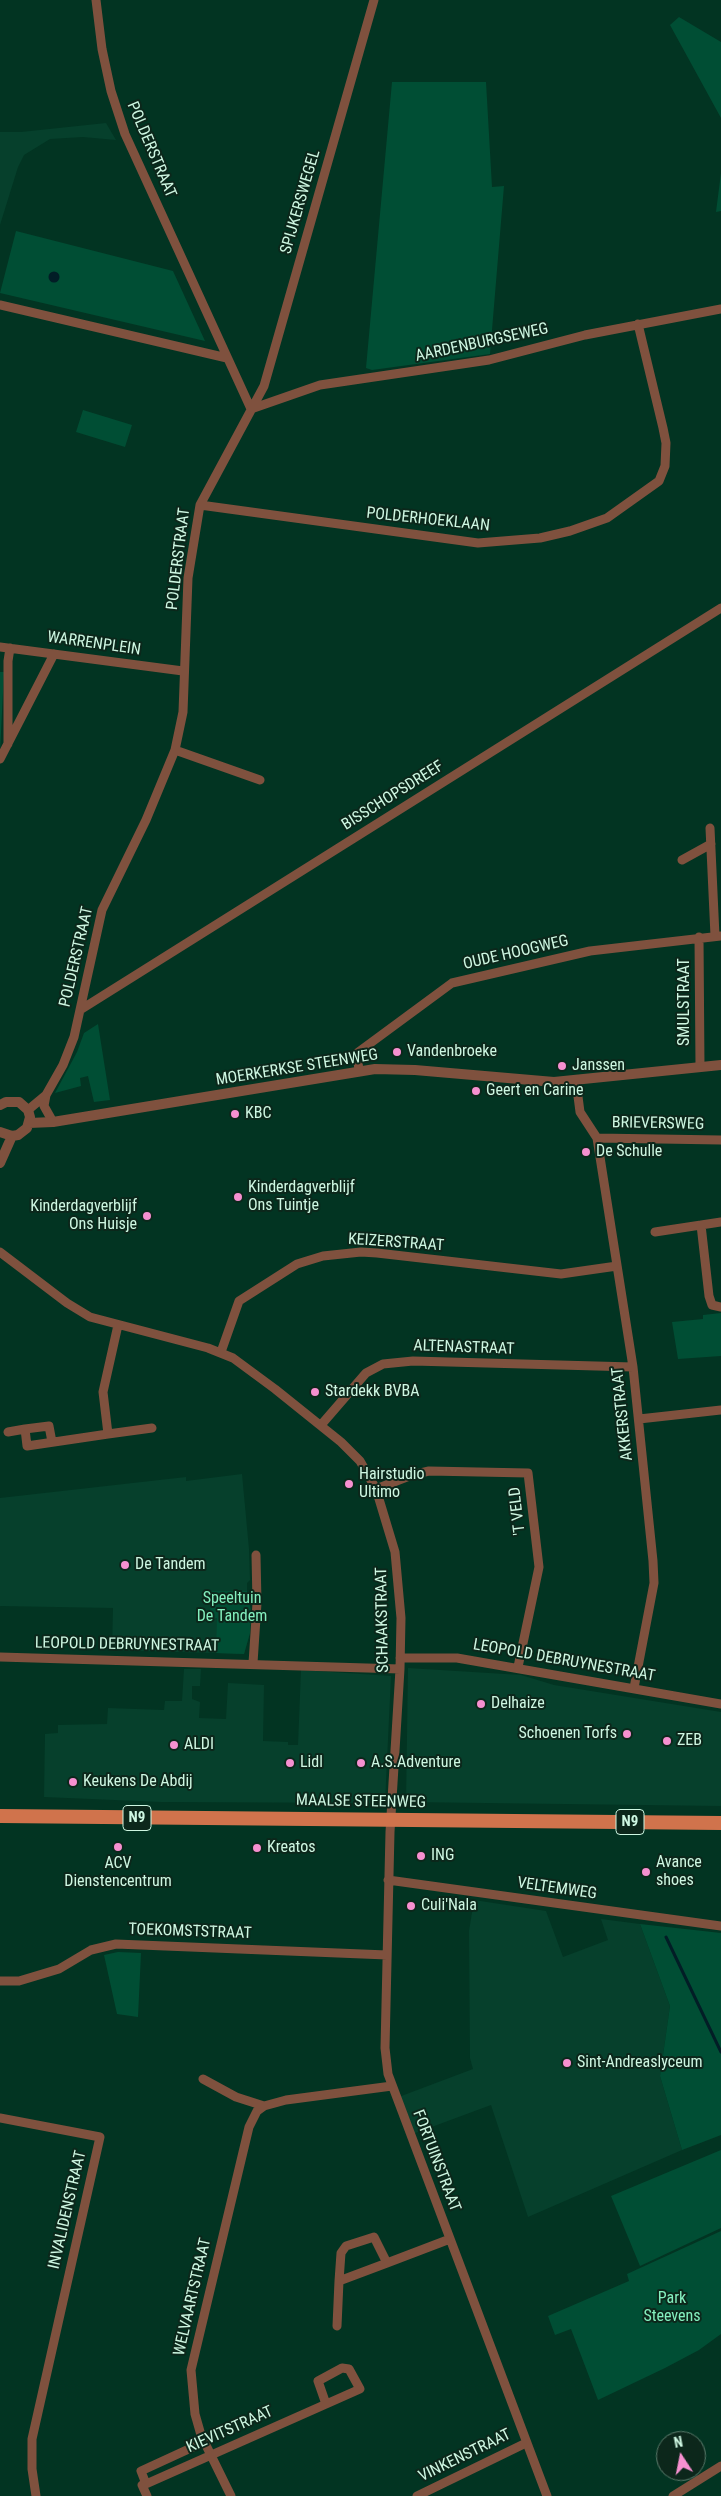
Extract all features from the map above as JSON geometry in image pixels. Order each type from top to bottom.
[{"type":"main road","name":"MAALSE STEENWEG","points":[[0,1816],[721,1823]]},
{"type":"street","name":"POLDERSTRAAT","points":[[28,1110],[46,1095],[63,1064],[74,1037],[102,910],[146,820],[175,750],[183,712],[188,578],[200,505],[252,409],[125,134],[111,91],[102,49],[96,0]]},
{"type":"street","name":"SPIJKERSWEGEL","points":[[252,409],[264,386],[374,0]]},
{"type":"street","points":[[0,305],[227,358]]},
{"type":"street","name":"AARDENBURGSEWEG","points":[[252,409],[320,386],[489,360],[638,324],[721,309]]},
{"type":"street","name":"POLDERHOEKLAAN","points":[[200,505],[478,543],[540,538],[570,531],[607,518],[659,481],[665,466],[666,443],[638,324]]},
{"type":"street","name":"BISSCHOPSDREEF","points":[[80,1010],[721,609]]},
{"type":"street","name":"WARRENPLEIN","points":[[0,647],[184,671]]},
{"type":"street","points":[[8,746],[8,661],[10,648]]},
{"type":"street","points":[[1,758],[54,654]]},
{"type":"street","points":[[175,750],[260,780]]},
{"type":"street","points":[[710,828],[718,936]]},
{"type":"street","points":[[682,860],[711,844]]},
{"type":"street","name":"OUDE HOOGWEG","points":[[359,1071],[357,1053],[452,983],[590,951],[718,936]]},
{"type":"street","name":"SMULSTRAAT","points":[[699,938],[700,1067]]},
{"type":"street","name":"MOERKERKSE STEENWEG","points":[[29,1123],[53,1122],[359,1071],[415,1070],[540,1081],[576,1081],[721,1065]]},
{"type":"street","name":"BRIEVERSWEG","points":[[576,1081],[580,1112],[597,1138],[721,1140]]},
{"type":"street","points":[[46,1095],[44,1106],[53,1122]]},
{"type":"street","points":[[0,1105],[13,1101],[19,1102],[28,1110],[29,1123],[23,1132],[12,1136],[0,1132]]},
{"type":"street","points":[[0,1163],[12,1136]]},
{"type":"street","name":"AKKERSTRAAT","points":[[597,1138],[633,1367],[654,1583],[634,1688]]},
{"type":"street","points":[[654,1232],[721,1222]]},
{"type":"street","points":[[701,1226],[709,1296],[712,1305],[721,1307]]},
{"type":"street","name":"SCHAAKSTRAAT","points":[[0,1252],[90,1317],[221,1352],[244,1366],[321,1425],[360,1461],[376,1489],[396,1552],[400,1594],[400,1669],[391,1820]]},
{"type":"street","name":"KEIZERSTRAAT","points":[[221,1352],[239,1301],[297,1264],[323,1256],[360,1252],[377,1253],[561,1274],[617,1266]]},
{"type":"street","points":[[108,1434],[103,1392],[118,1325]]},
{"type":"street","name":"ALTENASTRAAT","points":[[321,1425],[366,1373],[382,1364],[413,1361],[633,1367]]},
{"type":"street","points":[[638,1419],[721,1410]]},
{"type":"street","points":[[8,1432],[49,1426],[52,1442]]},
{"type":"street","points":[[25,1429],[28,1446],[152,1428]]},
{"type":"street","name":"'T VELD","points":[[376,1489],[412,1475],[429,1472],[528,1473],[539,1567],[518,1667]]},
{"type":"street","points":[[253,1663],[257,1603],[256,1556]]},
{"type":"street","name":"LEOPOLD DEBRUYNESTRAAT","points":[[0,1656],[400,1669]]},
{"type":"street","name":"LEOPOLD DEBRUYNESTRAAT","points":[[400,1658],[457,1658],[518,1667],[721,1704]]},
{"type":"street","name":"FORTUINSTRAAT","points":[[391,1820],[385,2048],[387,2068],[392,2086],[547,2496]]},
{"type":"street","name":"VELTEMWEG","points":[[388,1880],[721,1926]]},
{"type":"street","name":"TOEKOMSTSTRAAT","points":[[0,1981],[19,1981],[59,1969],[91,1950],[116,1944],[387,1955]]},
{"type":"street","points":[[203,2078],[236,2097],[264,2106],[286,2100],[392,2086]]},
{"type":"street","name":"WELVAARTSTRAAT","points":[[230,2496],[204,2442],[195,2414],[191,2370],[249,2127],[257,2111],[264,2106]]},
{"type":"street","name":"INVALIDENSTRAAT","points":[[0,2118],[100,2137],[32,2439],[32,2469],[36,2496]]},
{"type":"street","points":[[337,2326],[341,2253],[346,2246],[374,2237],[387,2263]]},
{"type":"street","points":[[339,2281],[450,2239]]},
{"type":"street","name":"KIEVITSTRAAT","points":[[147,2496],[142,2486],[360,2389],[349,2369],[342,2368],[318,2381],[326,2404]]},
{"type":"street","name":"KIEVITSTRAAT","points":[[146,2484],[141,2471],[204,2442]]},
{"type":"street","name":"VINKENSTRAAT","points":[[417,2496],[526,2443]]},
{"type":"street","points":[[673,2496],[721,2466]]},
{"type":"shaded area","points":[[106,123],[116,140],[83,137],[50,139],[24,155],[18,167],[0,225],[0,132],[21,132]]},
{"type":"shaded area","name":"De Tandem","points":[[242,1474],[249,1549],[250,1580],[247,1583],[247,1591],[251,1611],[250,1633],[244,1654],[112,1650],[113,1608],[0,1606],[0,1498],[186,1477],[186,1481]]},
{"type":"shaded area","points":[[408,1668],[521,1675],[554,1685],[721,1712],[721,1806],[406,1802]]},
{"type":"shaded area","points":[[184,1669],[201,1669],[200,1686],[192,1686],[192,1699],[200,1702],[199,1718],[226,1719],[228,1683],[264,1685],[263,1741],[288,1742],[288,1745],[298,1745],[301,1670],[391,1676],[385,1803],[161,1802],[44,1797],[45,1734],[58,1733],[58,1725],[107,1724],[108,1708],[164,1710],[165,1701],[182,1701]]},
{"type":"shaded area","name":"Sint-Andreaslyceum","points":[[474,1900],[546,1911],[563,1957],[608,1940],[601,1919],[640,1924],[670,2006],[660,2076],[682,2150],[528,2217],[491,2105],[410,2135],[396,2098],[473,2069],[470,2058],[469,1931]]},
{"type":"green space","points":[[679,17],[721,42],[721,118],[670,25]]},
{"type":"green space","points":[[392,82],[486,82],[492,187],[504,186],[490,354],[372,370],[366,368]]},
{"type":"green space","points":[[721,173],[721,211],[716,212]]},
{"type":"green space","points":[[16,231],[173,271],[205,341],[0,293]]},
{"type":"green space","points":[[83,410],[132,425],[125,447],[76,432]]},
{"type":"green space","points":[[0,672],[4,672],[0,752]]},
{"type":"green space","points":[[98,1024],[110,1100],[94,1102],[88,1076],[80,1078],[81,1086],[55,1093],[77,1052],[84,1033]]},
{"type":"green space","points":[[721,1313],[721,1356],[678,1359],[672,1322],[703,1319],[703,1315]]},
{"type":"green space","name":"Speeltuin De Tandem","points":[[211,1591],[247,1591],[251,1611],[250,1633],[244,1654],[216,1653],[217,1618],[210,1618]]},
{"type":"green space","points":[[640,1924],[721,1933],[721,2135],[682,2150],[660,2076],[670,2006]]},
{"type":"green space","points":[[118,1952],[141,1953],[138,2017],[117,2014],[104,1955]]},
{"type":"green space","points":[[721,2150],[721,2228],[640,2266],[611,2196]]},
{"type":"green space","name":"Park Steevens","points":[[721,2231],[721,2334],[699,2350],[598,2400],[571,2329],[555,2335],[548,2316],[629,2281],[627,2274]]},
{"type":"water","points":[[52,272],[56,272],[59,277],[58,281],[52,282],[49,279],[49,275]]},
{"type":"waterway","points":[[666,1937],[721,2052]]},
{"type":"place","name":"Vandenbroeke","points":[[397,1052]]},
{"type":"place","name":"Janssen","points":[[562,1066]]},
{"type":"place","name":"Geert en Carine","points":[[476,1091]]},
{"type":"place","name":"KBC","points":[[235,1114]]},
{"type":"place","name":"De Schulle","points":[[586,1152]]},
{"type":"place","name":"Kinderdagverblijf Ons Tuintje","points":[[238,1197]]},
{"type":"place","name":"Kinderdagverblijf Ons Huisje","points":[[147,1216]]},
{"type":"place","name":"Stardekk BVBA","points":[[315,1392]]},
{"type":"place","name":"Hairstudio Ultimo","points":[[349,1484]]},
{"type":"place","name":"De Tandem","points":[[125,1565]]},
{"type":"place","name":"Delhaize","points":[[481,1704]]},
{"type":"place","name":"Schoenen Torfs","points":[[627,1734]]},
{"type":"place","name":"ZEB","points":[[667,1741]]},
{"type":"place","name":"ALDI","points":[[174,1745]]},
{"type":"place","name":"Lidl","points":[[290,1763]]},
{"type":"place","name":"A.S.Adventure","points":[[361,1763]]},
{"type":"place","name":"Keukens De Abdij","points":[[73,1782]]},
{"type":"place","name":"ACV Dienstencentrum","points":[[118,1847]]},
{"type":"place","name":"Kreatos","points":[[257,1848]]},
{"type":"place","name":"ING","points":[[421,1856]]},
{"type":"place","name":"Avance shoes","points":[[646,1872]]},
{"type":"place","name":"Culi'Nala","points":[[411,1906]]},
{"type":"place","name":"Sint-Andreaslyceum","points":[[567,2063]]}]
